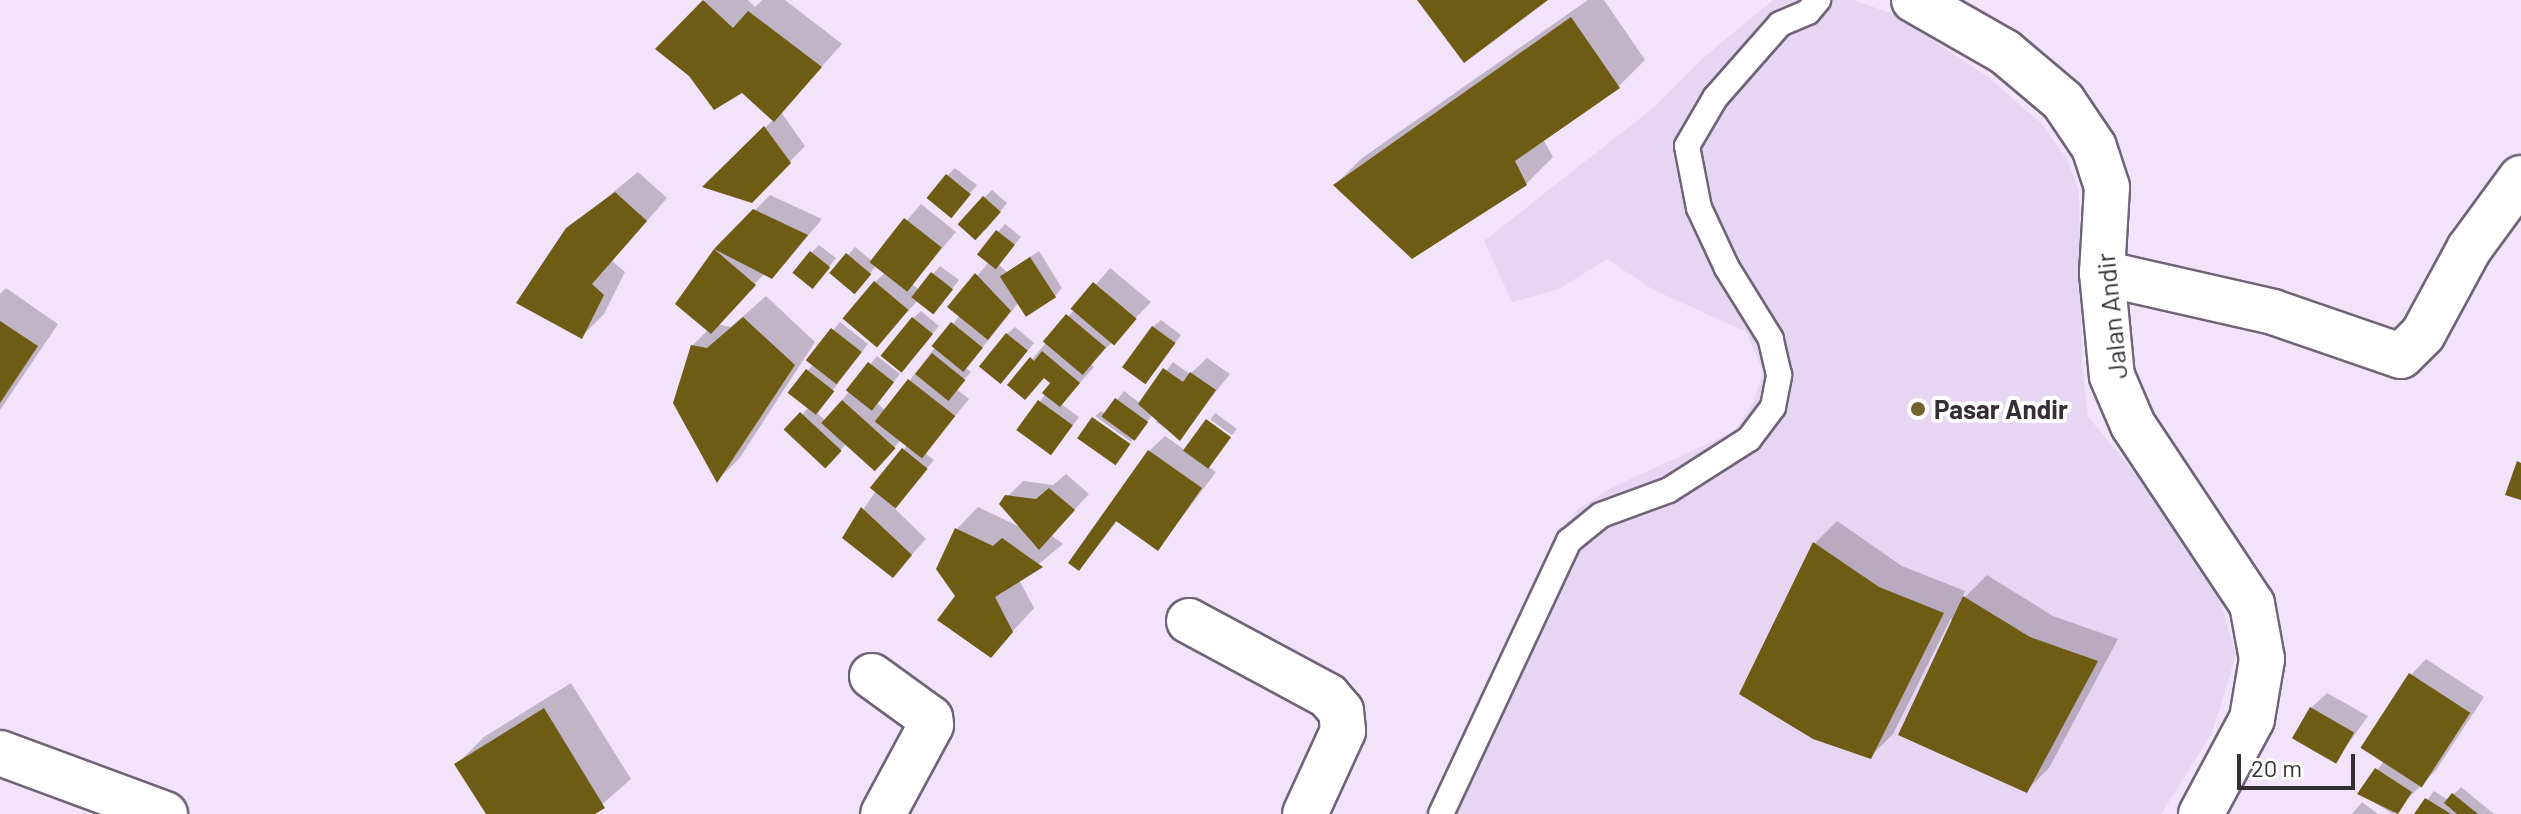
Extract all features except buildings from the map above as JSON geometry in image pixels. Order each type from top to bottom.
[{"type":"street","name":"Jalan Andir","points":[[1914,0],[2005,52],[2063,101],[2094,147],[2107,187],[2102,273],[2112,376],[2133,425],[2252,604],[2262,659],[2252,719],[2201,814]]},
{"type":"street","points":[[2102,273],[2273,312],[2401,356],[2423,334],[2469,249],[2521,178]]},
{"type":"street","points":[[1189,621],[1328,696],[1341,711],[1343,731],[1305,814]]},
{"type":"street","points":[[872,676],[930,718],[931,725],[883,814]]},
{"type":"street","points":[[0,753],[165,814]]},
{"type":"lane","points":[[1441,814],[1569,541],[1601,515],[1669,490],[1749,439],[1773,407],[1779,375],[1771,339],[1727,268],[1699,208],[1687,146],[1715,98],[1780,24],[1808,12],[1818,0]]},
{"type":"shaded area","name":"Pasar Andir","points":[[1773,0],[1853,0],[1893,14],[1987,76],[2041,123],[2067,159],[2079,192],[2082,363],[2088,417],[2161,504],[2215,583],[2236,655],[2212,733],[2161,814],[1424,814],[1576,510],[1613,487],[1735,431],[1754,401],[1763,371],[1746,332],[1652,289],[1607,259],[1559,289],[1512,302],[1484,241],[1653,108],[1703,58]]},
{"type":"place","name":"Pasar Andir","points":[[1918,409]]}]
